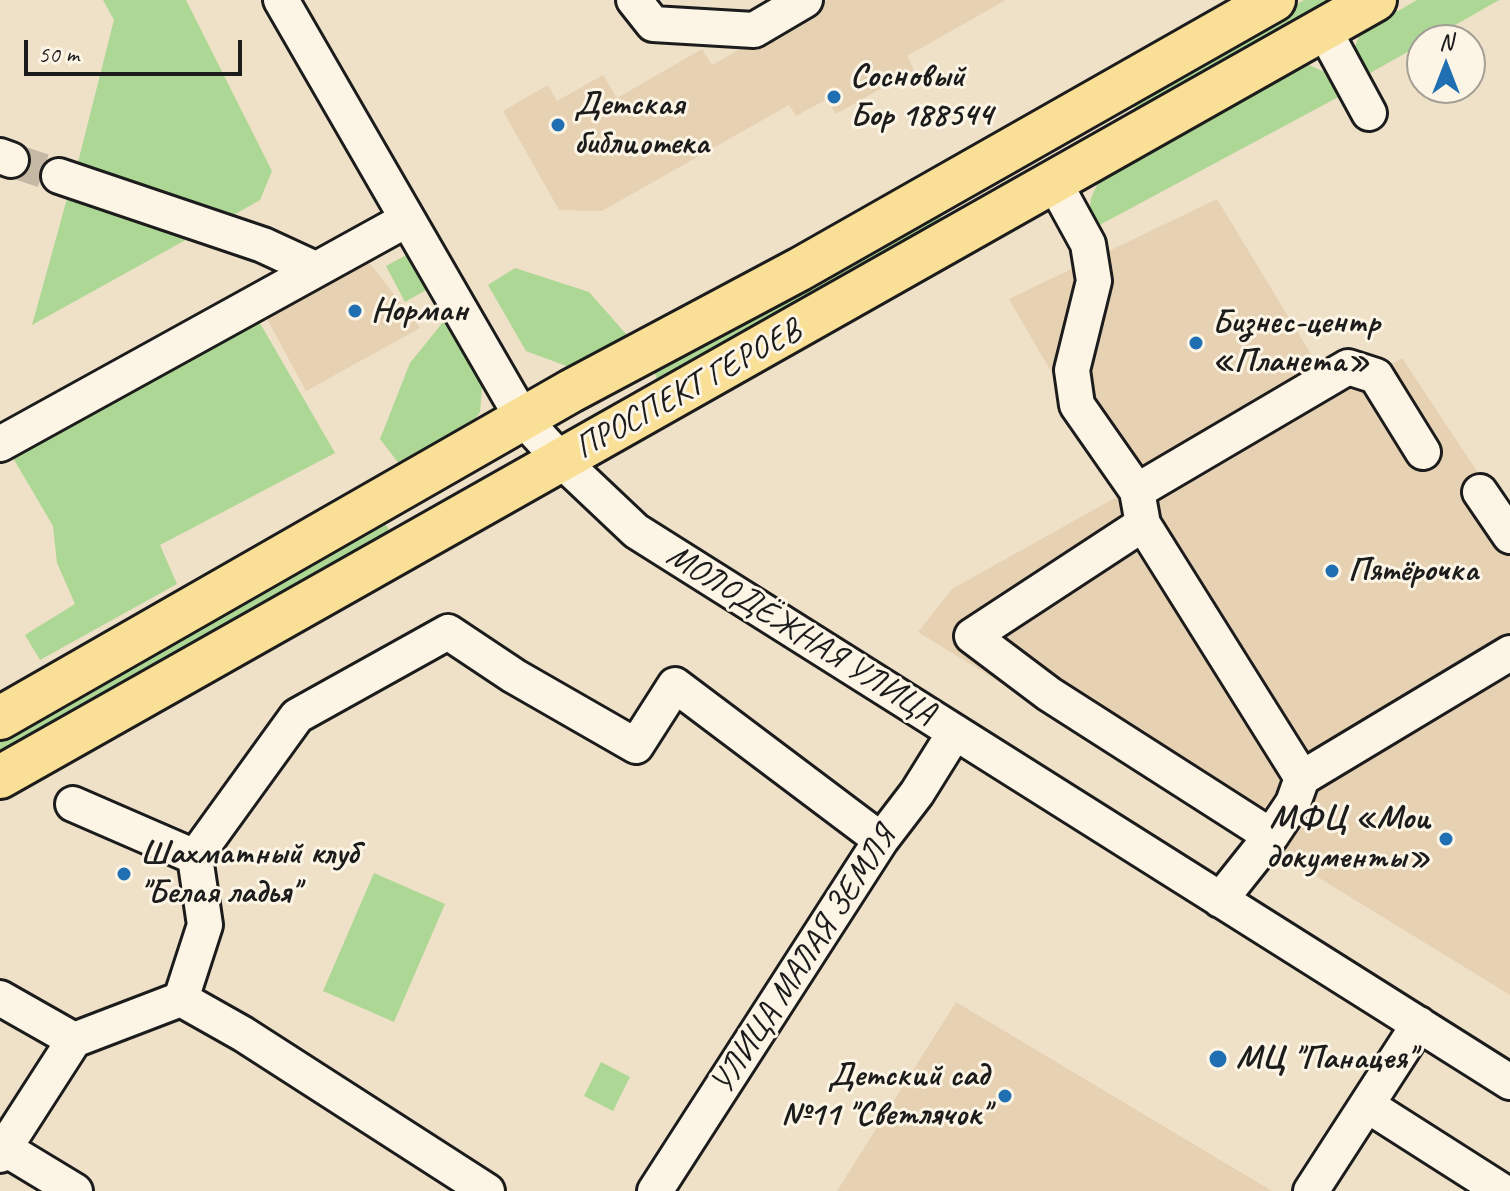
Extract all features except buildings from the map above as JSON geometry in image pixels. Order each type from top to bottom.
[{"type":"main road","name":"ПРОСПЕКТ ГЕРОЕВ","points":[[0,718],[523,419],[800,269],[1274,0]]},
{"type":"main road","name":"ПРОСПЕКТ ГЕРОЕВ","points":[[0,777],[1375,0]]},
{"type":"street","name":"МОЛОДЁЖНАЯ УЛИЦА","points":[[281,0],[523,419],[636,531],[1510,1082]]},
{"type":"street","points":[[634,0],[653,24],[754,30],[805,0]]},
{"type":"street","points":[[1324,30],[1369,113]]},
{"type":"street","points":[[59,176],[263,245],[315,269]]},
{"type":"street","points":[[1054,182],[1088,244],[1094,281],[1072,370],[1077,405],[1137,491],[1143,524],[1302,778]]},
{"type":"street","points":[[0,444],[406,220]]},
{"type":"street","points":[[1137,491],[1348,367],[1376,376],[1423,452]]},
{"type":"street","points":[[1480,492],[1510,536]]},
{"type":"street","points":[[1143,524],[972,636],[1049,694],[1271,836]]},
{"type":"street","points":[[181,999],[205,925],[195,857],[297,716],[448,632],[514,676],[636,746],[675,685],[881,840]]},
{"type":"street","points":[[1220,900],[1271,836],[1293,803],[1302,778],[1510,653]]},
{"type":"street","name":"УЛИЦА МАЛАЯ ЗЕМЛЯ","points":[[655,1191],[881,840],[917,793],[955,732]]},
{"type":"street","points":[[73,804],[195,857]]},
{"type":"street","points":[[0,998],[74,1040]]},
{"type":"street","points":[[75,1191],[2,1152],[74,1040],[181,999]]},
{"type":"street","points":[[181,999],[243,1034],[487,1191]]},
{"type":"street","points":[[1311,1191],[1419,1024]]},
{"type":"street","points":[[1367,1105],[1502,1191]]},
{"type":"shaded area","points":[[827,0],[1006,0],[907,56],[914,70],[836,114],[827,99],[796,116],[789,105],[602,211],[559,210],[503,111],[548,85],[557,101],[603,75],[617,98],[702,49],[712,65]]},
{"type":"shaded area","points":[[1217,199],[1317,364],[1349,348],[1376,356],[1385,368],[1402,358],[1510,521],[1510,995],[918,632],[952,589],[1122,494],[1009,299]]},
{"type":"shaded area","points":[[362,253],[420,328],[306,391],[259,304]]},
{"type":"shaded area","name":"Детский сад №11 \"Светлячок\"","points":[[956,1002],[1272,1191],[837,1191]]},
{"type":"green space","points":[[103,0],[186,0],[272,171],[260,200],[225,220],[76,170],[114,20]]},
{"type":"green space","points":[[1304,0],[1337,0],[1137,112],[1131,100]]},
{"type":"green space","points":[[1417,0],[1499,0],[1457,24],[1406,24],[1406,53],[1361,78],[1354,61],[1354,49],[1360,33]]},
{"type":"green space","points":[[1309,65],[1329,74],[1344,94],[1094,228],[1089,215],[1091,198],[1097,185],[1110,171]]},
{"type":"green space","points":[[70,188],[200,232],[32,325]]},
{"type":"green space","points":[[936,209],[944,223],[660,385],[652,368]]},
{"type":"green space","points":[[412,252],[435,285],[405,302],[386,266]]},
{"type":"green space","points":[[515,268],[589,292],[627,335],[577,370],[526,351],[488,285]]},
{"type":"green space","points":[[452,311],[483,375],[480,412],[466,433],[403,469],[380,439],[410,363]]},
{"type":"green space","points":[[257,318],[335,453],[160,545],[177,584],[40,660],[25,635],[75,604],[57,563],[53,526],[13,458]]},
{"type":"green space","points":[[381,523],[387,526],[391,534],[0,759],[0,741]]},
{"type":"green space","points":[[374,873],[445,904],[394,1022],[323,991]]},
{"type":"green space","points":[[601,1062],[630,1077],[613,1111],[584,1096]]},
{"type":"tunnel","points":[[11,160],[59,176]]},
{"type":"place","name":"Сосновый Бор 188544","points":[[834,97]]},
{"type":"place","name":"Детская библиотека","points":[[558,125]]},
{"type":"place","name":"Норман","points":[[355,311]]},
{"type":"place","name":"Бизнес-центр «Планета»","points":[[1196,343]]},
{"type":"place","name":"Пятёрочка","points":[[1332,571]]},
{"type":"place","name":"МФЦ «Мои документы»","points":[[1446,839]]},
{"type":"place","name":"Шахматный клуб \"Белая ладья\"","points":[[124,874]]},
{"type":"place","name":"МЦ \"Панацея\"","points":[[1218,1059]]},
{"type":"place","name":"Детский сад №11 \"Светлячок\"","points":[[1005,1096]]}]
